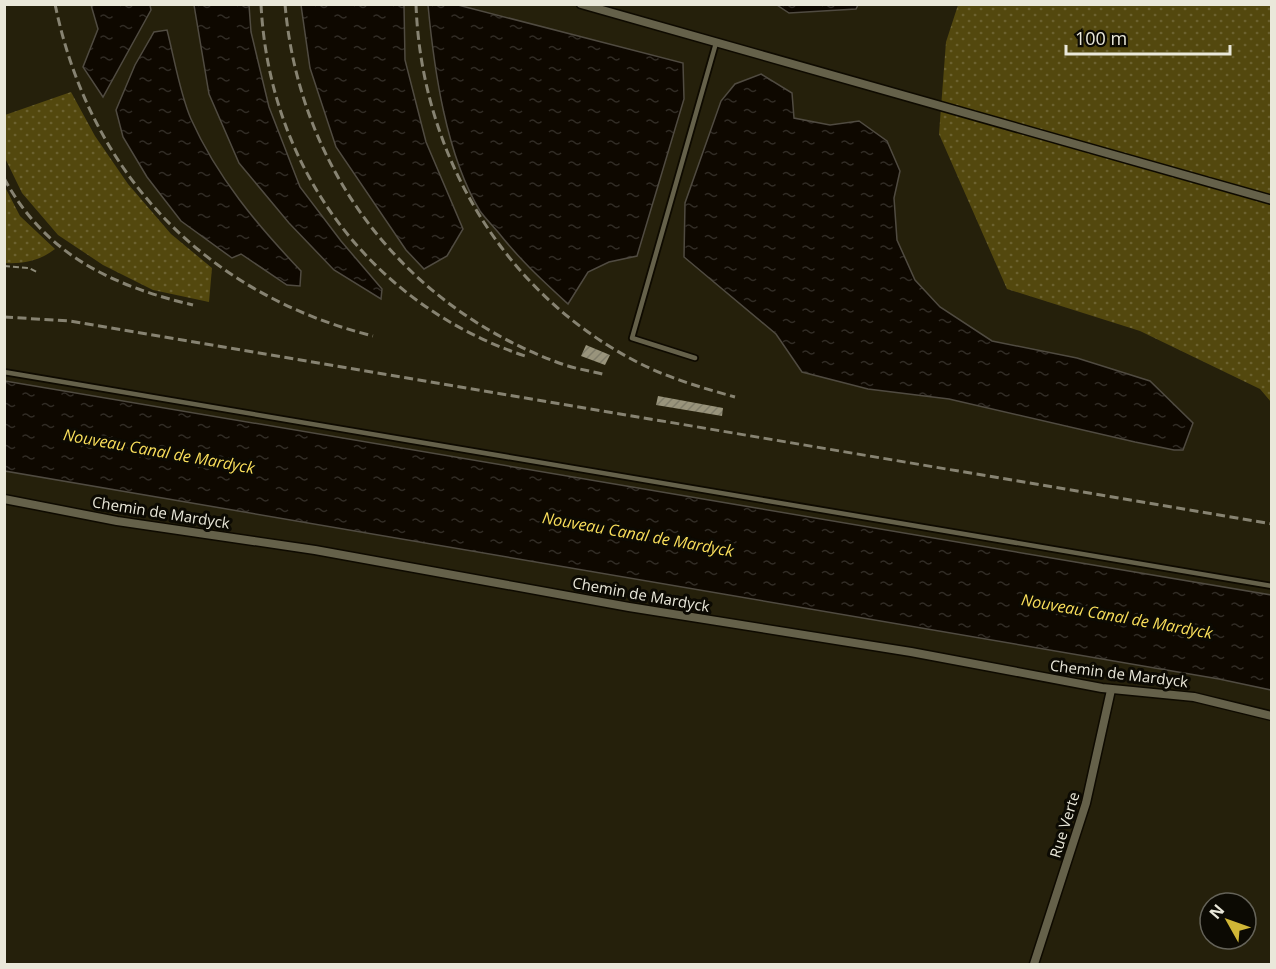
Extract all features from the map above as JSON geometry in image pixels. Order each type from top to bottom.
[{"type":"street","points":[[581,4],[1272,200]]},
{"type":"street","name":"Chemin de Mardyck","points":[[4,500],[117,521],[360,558],[629,607],[899,650],[1111,690],[1194,697],[1272,716]]},
{"type":"street","name":"Rue Verte","points":[[1034,964],[1086,803],[1111,690]]},
{"type":"lane","points":[[695,358],[632,338],[716,43]]},
{"type":"lane","points":[[4,372],[1272,586]]},
{"type":"path","points":[[4,266],[29,268],[37,272]]},
{"type":"shaded area","points":[[958,5],[1271,5],[1271,402],[1260,389],[1140,331],[1007,289],[939,134],[946,42]]},
{"type":"shaded area","points":[[71,92],[95,136],[128,184],[171,234],[212,268],[209,302],[153,290],[103,265],[58,235],[22,193],[5,158],[5,115]]},
{"type":"shaded area","points":[[5,187],[20,216],[55,249],[31,261],[5,263]]},
{"type":"water","points":[[91,5],[150,5],[151,10],[103,97],[83,67],[98,29]]},
{"type":"water","points":[[194,5],[249,5],[251,32],[269,107],[300,187],[341,241],[382,289],[381,299],[334,270],[289,223],[239,163],[209,94]]},
{"type":"water","points":[[301,5],[404,5],[405,60],[426,142],[463,229],[447,256],[424,269],[406,250],[336,147],[310,68]]},
{"type":"water","points":[[428,5],[458,5],[683,63],[684,99],[637,256],[609,262],[588,272],[568,304],[506,242],[480,211],[468,189],[450,138],[438,84]]},
{"type":"water","points":[[777,5],[858,5],[856,9],[789,13]]},
{"type":"water","points":[[167,30],[184,98],[201,140],[239,200],[301,271],[300,286],[287,285],[241,254],[232,258],[181,221],[147,177],[123,137],[116,110],[135,65],[154,32]]},
{"type":"water","points":[[761,74],[792,93],[794,118],[830,125],[859,121],[887,141],[900,171],[894,198],[897,240],[915,280],[940,307],[992,341],[1077,358],[1150,381],[1193,423],[1183,450],[1135,442],[949,399],[868,389],[802,372],[776,334],[684,257],[685,203],[721,101],[735,84]]},
{"type":"water","name":"Nouveau Canal de Mardyck","points":[[5,381],[1271,595],[1271,690],[1219,679],[5,471]]},
{"type":"building","points":[[586,345],[610,355],[605,365],[581,356]]},
{"type":"building","points":[[658,396],[723,408],[722,416],[656,405]]},
{"type":"railway","points":[[55,4],[72,65],[96,122],[127,173],[164,218],[208,257],[257,290],[313,317],[373,336]]},
{"type":"railway","points":[[261,4],[268,64],[284,121],[308,174],[339,223],[377,266],[421,303],[472,334],[528,357]]},
{"type":"railway","points":[[285,4],[294,65],[312,122],[337,176],[370,225],[409,269],[454,307],[506,339],[562,364],[606,375]]},
{"type":"railway","points":[[416,4],[422,60],[434,114],[454,166],[479,215],[511,260],[549,300],[592,335],[652,369],[687,383],[735,397]]},
{"type":"railway","points":[[4,178],[21,205],[40,228],[84,263],[135,288],[193,305]]},
{"type":"railway","points":[[4,317],[70,321],[1272,524]]}]
